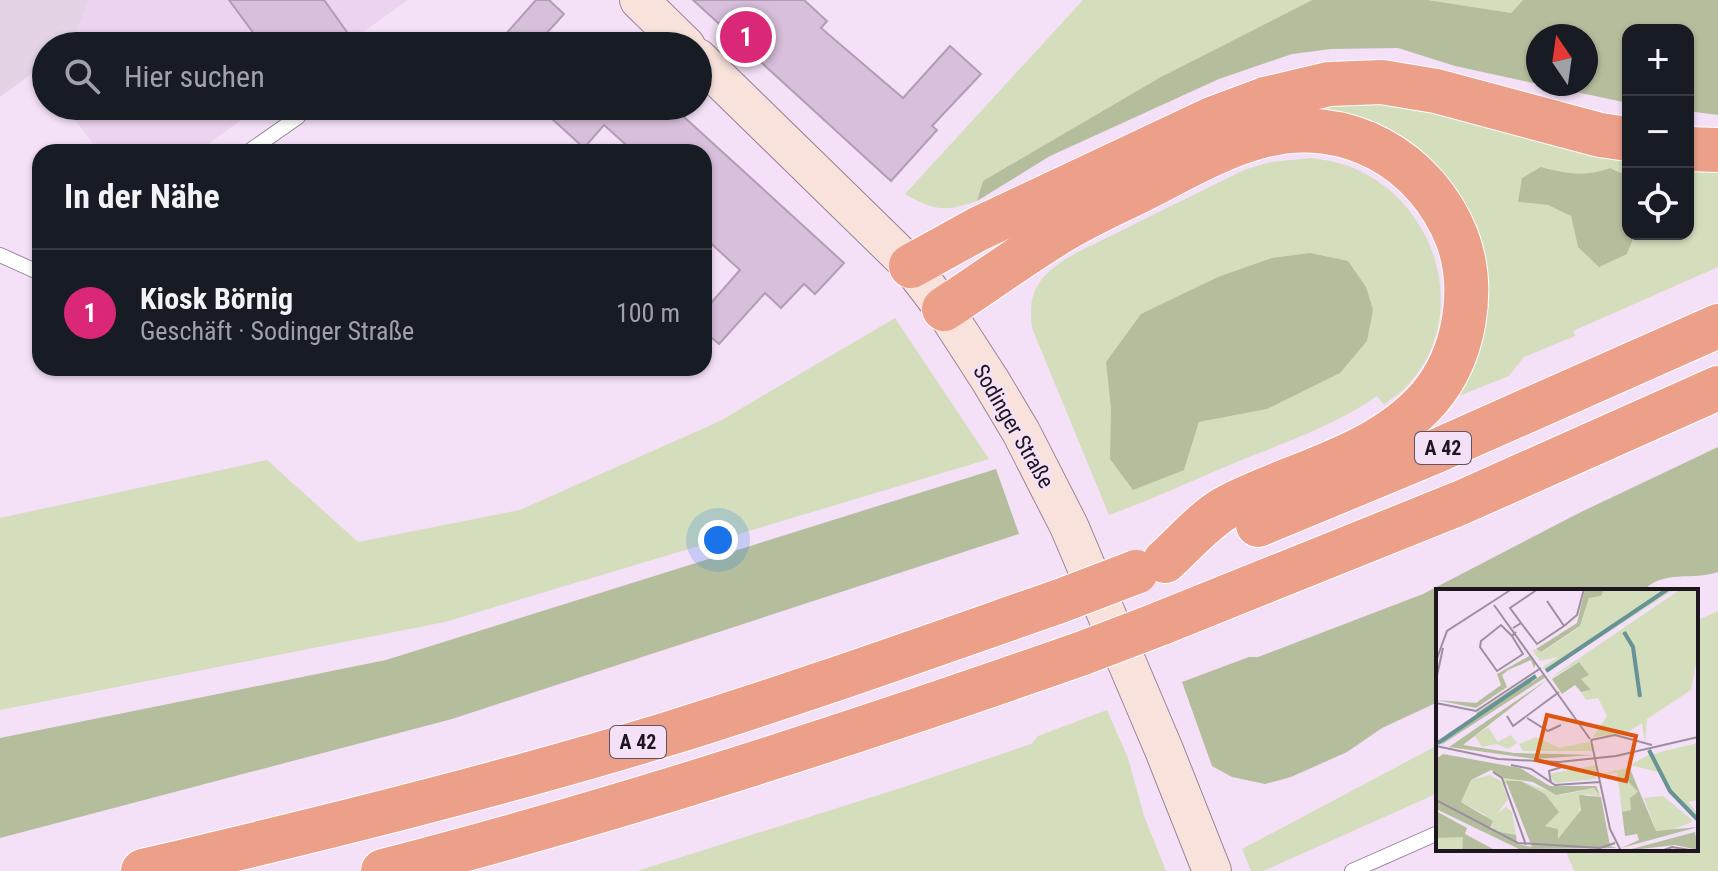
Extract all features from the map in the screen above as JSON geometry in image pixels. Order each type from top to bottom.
[{"type":"highway","points":[[911,266],[978,229],[1214,118],[1265,99],[1329,84],[1382,82],[1436,91],[1622,138]]},
{"type":"highway","points":[[944,309],[1060,232],[1220,149],[1265,135],[1303,131],[1345,135],[1380,148],[1409,168],[1440,201],[1458,240],[1464,280],[1465,326],[1448,368],[1429,398],[1389,432],[1344,456],[1226,507],[1150,567]]},
{"type":"highway","points":[[1694,149],[1718,150]]},
{"type":"highway","name":"A 42","points":[[143,871],[429,801],[664,735],[857,672],[1150,567],[1406,464],[1718,326]]},
{"type":"highway","name":"A 42","points":[[383,871],[655,795],[878,725],[1083,653],[1460,503],[1718,388]]},
{"type":"highway","points":[[494,871],[573,848],[655,795]]},
{"type":"main road","points":[[639,0],[672,32]]},
{"type":"main road","name":"Sodinger Straße","points":[[712,72],[911,266],[944,309],[1021,432],[1069,526],[1212,871]]},
{"type":"lane","points":[[259,144],[294,120]]},
{"type":"lane","points":[[0,255],[32,269]]},
{"type":"lane","points":[[1352,871],[1436,834]]},
{"type":"shaded area","points":[[0,0],[89,0],[76,32],[32,32],[32,73],[0,97]]},
{"type":"shaded area","points":[[89,0],[408,0],[363,32],[76,32]]},
{"type":"shaded area","points":[[75,120],[241,120],[208,144],[93,144]]},
{"type":"green space","points":[[1083,0],[1312,0],[1159,78],[984,181],[977,201],[940,208],[905,194]]},
{"type":"green space","points":[[1312,0],[1428,0],[1511,13],[1523,0],[1718,0],[1718,115],[1694,112],[1694,24],[1622,24],[1622,102],[1595,96],[1598,96],[1598,24],[1526,24],[1526,81],[1455,66],[1398,48],[1331,49],[1292,54],[1219,79],[1050,156],[977,201],[983,181],[1159,78]]},
{"type":"green space","points":[[1428,0],[1523,0],[1511,13]]},
{"type":"green space","points":[[1371,94],[1622,149],[1622,173],[1610,168],[1576,174],[1541,167],[1518,202],[1548,205],[1571,216],[1578,247],[1627,254],[1633,240],[1694,240],[1694,160],[1718,162],[1718,267],[1573,331],[1575,336],[1524,357],[1509,376],[1456,397],[1460,375],[1434,174],[1227,126]]},
{"type":"green space","points":[[1311,158],[1347,165],[1386,187],[1409,210],[1426,237],[1437,266],[1441,297],[1438,328],[1427,358],[1408,385],[1384,405],[1377,396],[1345,416],[1310,432],[1109,515],[1032,328],[1035,291],[1047,274],[1078,252],[1244,170],[1270,162]],"holes":[[[1106,362],[1267,409],[1199,422],[1184,470],[1111,410]]]},
{"type":"green space","points":[[1541,167],[1576,174],[1610,168],[1622,173],[1622,240],[1633,240],[1627,254],[1599,267],[1578,247],[1571,216],[1548,205],[1518,202],[1522,178]]},
{"type":"green space","points":[[1310,253],[1348,261],[1366,287],[1373,310],[1367,341],[1340,373],[1267,409],[1199,422],[1184,470],[1133,490],[1110,459],[1111,410],[1106,362],[1141,314],[1218,277],[1272,258]]},
{"type":"green space","points":[[895,318],[989,459],[445,622],[0,710],[0,518],[267,460],[358,542],[520,510],[720,421]]},
{"type":"green space","points":[[1718,447],[1718,572],[1660,580],[1645,589],[1436,589],[1436,703],[1382,728],[1347,752],[1291,777],[1265,784],[1232,777],[1212,766],[1182,682],[1249,657],[1258,657],[1423,594],[1579,513]]},
{"type":"green space","points":[[996,469],[1019,534],[452,719],[0,838],[0,738],[386,660]]},
{"type":"green space","points":[[1718,611],[1718,871],[1574,871],[1566,851],[1698,851],[1698,620]]},
{"type":"green space","points":[[1107,710],[1128,758],[1144,816],[1166,871],[637,871],[1031,744],[1038,736]]},
{"type":"green space","points":[[1436,746],[1436,794],[1263,871],[1251,871],[1242,849]]},
{"type":"building","points":[[229,0],[324,0],[347,32],[253,32]]},
{"type":"building","points":[[536,0],[549,0],[564,14],[548,32],[507,32]]},
{"type":"building","points":[[693,0],[804,0],[827,21],[821,28],[903,98],[950,46],[981,74],[932,126],[937,130],[891,181]]},
{"type":"building","points":[[553,120],[687,120],[844,263],[815,294],[804,284],[781,308],[765,293],[719,344],[712,338],[712,302],[740,270],[712,244],[712,144],[625,144],[604,125],[587,144],[580,144]]},
{"type":"place","name":"Kiosk Börnig","points":[[746,37]]}]
